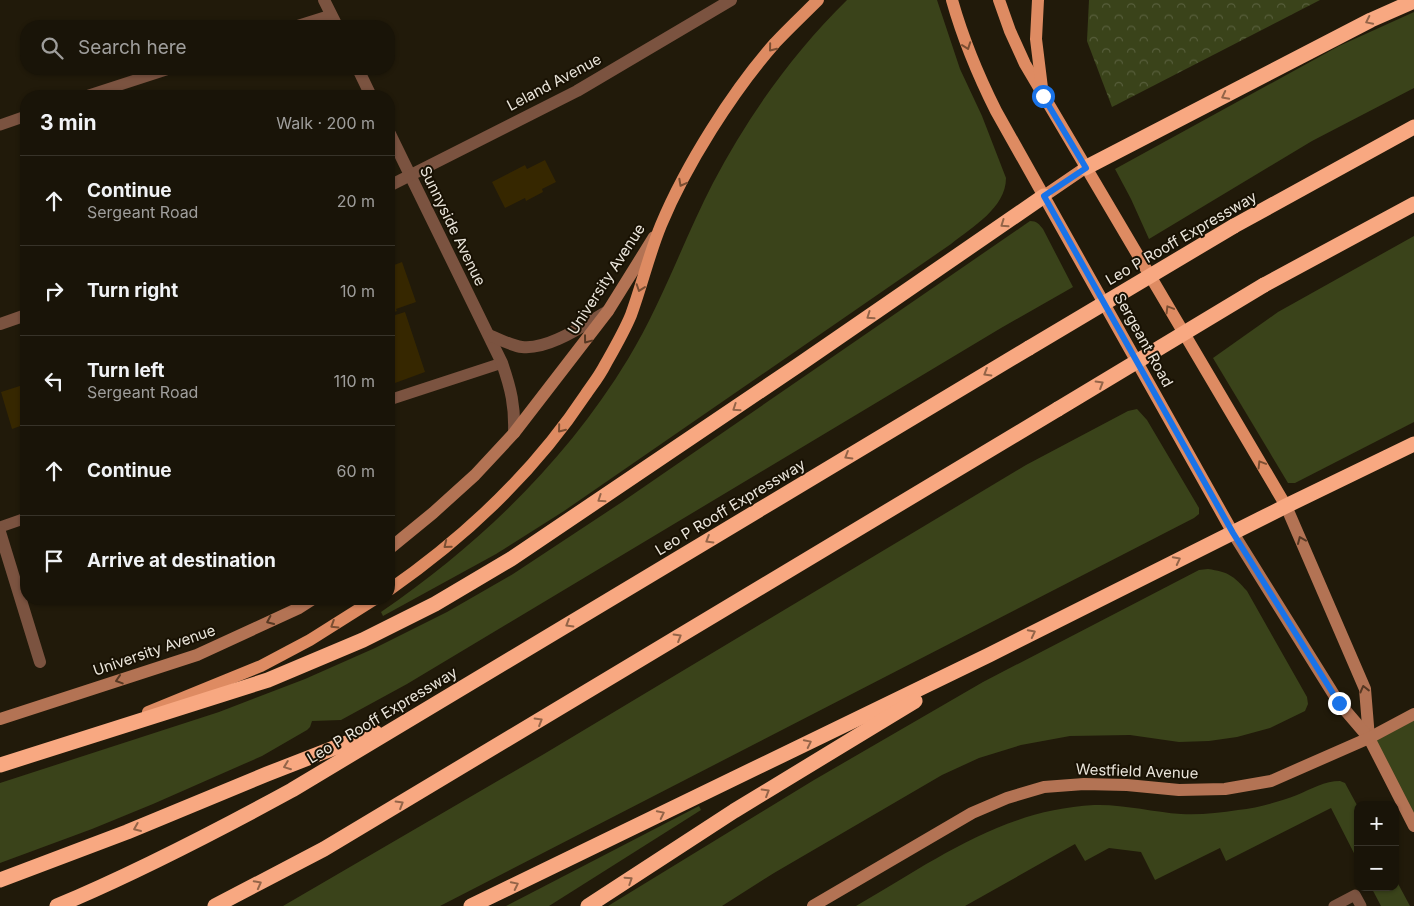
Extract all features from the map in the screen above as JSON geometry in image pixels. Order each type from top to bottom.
[{"type":"highway","points":[[1086,168],[1371,20],[1414,1]]},
{"type":"highway","name":"Leo P Rooff Expressway","points":[[57,906],[98,889],[202,839],[292,790],[1234,226],[1414,127]]},
{"type":"highway","points":[[0,765],[268,680],[363,640],[434,604],[536,543],[1044,196]]},
{"type":"highway","points":[[215,906],[356,830],[1264,285],[1414,204]]},
{"type":"highway","points":[[471,906],[989,655],[1414,444]]},
{"type":"highway","points":[[588,906],[734,811],[989,655]]},
{"type":"highway","points":[[0,880],[127,832],[266,774],[414,717]]},
{"type":"main road","name":"University Avenue","points":[[661,225],[696,157],[746,80],[775,43],[818,0]]},
{"type":"main road","name":"Sergeant Road","points":[[952,0],[981,82],[1233,533]]},
{"type":"main road","points":[[999,0],[1014,39],[1043,96],[1286,506]]},
{"type":"main road","points":[[1038,0],[1036,39],[1043,96]]},
{"type":"main road","points":[[1044,196],[1086,168]]},
{"type":"main road","points":[[395,586],[459,535],[499,498],[535,460],[571,417],[604,367],[630,315],[661,225]]},
{"type":"main road","points":[[80,739],[261,666],[310,640],[365,605]]},
{"type":"street","points":[[324,0],[334,20]]},
{"type":"street","name":"Leland Avenue","points":[[395,183],[577,91],[731,0]]},
{"type":"street","points":[[361,75],[368,90]]},
{"type":"street","name":"Sunnyside Avenue","points":[[395,145],[502,363],[515,408],[514,433]]},
{"type":"street","name":"University Avenue","points":[[395,544],[468,482],[514,433],[608,311],[661,225]]},
{"type":"street","points":[[489,335],[522,347],[539,346],[560,338],[608,311]]},
{"type":"street","points":[[0,324],[20,317]]},
{"type":"street","points":[[1286,506],[1365,689],[1369,738]]},
{"type":"street","points":[[0,532],[20,597]]},
{"type":"street","points":[[1233,533],[1339,703],[1369,738],[1414,826]]},
{"type":"street","points":[[22,605],[40,662]]},
{"type":"street","name":"University Avenue","points":[[0,719],[197,655],[304,605]]},
{"type":"street","name":"Westfield Avenue","points":[[813,906],[972,813],[1007,798],[1044,787],[1084,784],[1127,785],[1179,790],[1225,789],[1271,781],[1369,738],[1414,714]]},
{"type":"lane","points":[[104,90],[151,75]]},
{"type":"lane","points":[[0,125],[20,118]]},
{"type":"lane","points":[[395,398],[502,363]]},
{"type":"lane","points":[[0,527],[20,520]]},
{"type":"lane","points":[[1334,906],[1355,895],[1361,906]]},
{"type":"green space","points":[[847,0],[937,0],[960,69],[982,116],[1006,178],[1000,199],[994,208],[978,224],[951,244],[564,511],[496,554],[383,616],[381,612],[391,605],[395,605],[395,602],[452,559],[518,499],[577,432],[604,396],[640,338],[702,205],[741,134],[773,86],[827,20]]},
{"type":"green space","points":[[1089,0],[1320,0],[1112,107],[1087,41]]},
{"type":"green space","points":[[1414,12],[1414,88],[1312,141],[1149,239],[1115,169],[1339,46]]},
{"type":"green space","points":[[1030,221],[1038,223],[1043,229],[1073,287],[1001,328],[407,684],[341,720],[312,721],[307,730],[262,756],[92,829],[0,863],[0,783],[219,712],[305,679],[375,648],[447,612],[513,574],[622,502]]},
{"type":"green space","points":[[1414,236],[1414,422],[1295,483],[1288,483],[1213,358],[1278,312]]},
{"type":"green space","points":[[1137,409],[1147,420],[1199,508],[1199,514],[1194,518],[440,906],[283,906],[544,754],[1026,465],[1128,411]]},
{"type":"green space","points":[[1208,569],[1230,575],[1247,591],[1307,697],[1308,704],[1305,711],[1270,728],[1237,737],[1209,741],[1179,742],[1130,735],[1070,736],[1021,745],[979,758],[942,775],[774,873],[722,906],[608,906],[814,780],[983,682],[1199,570]]},
{"type":"green space","points":[[1414,714],[1414,826],[1369,738]]},
{"type":"green space","points":[[1334,781],[1345,783],[1355,801],[1354,853],[1331,808],[1226,861],[1220,848],[1155,880],[1141,852],[1109,848],[1085,861],[1075,844],[965,906],[856,906],[969,840],[998,827],[1029,817],[1060,809],[1094,805],[1181,814],[1217,813],[1268,804]]},
{"type":"green space","points":[[699,806],[701,810],[549,906],[506,906]]},
{"type":"green space","points":[[1399,885],[1410,906],[1381,906],[1373,891],[1399,891]]},
{"type":"building","points":[[545,160],[556,182],[542,189],[543,192],[526,201],[525,198],[505,208],[492,182],[525,165],[527,169]]},
{"type":"building","points":[[402,262],[416,302],[396,309],[397,311],[395,312],[395,265]]},
{"type":"building","points":[[405,312],[425,372],[395,383],[395,315]]},
{"type":"building","points":[[20,386],[20,426],[12,429],[1,392]]},
{"type":"route","points":[[1043,96],[1086,168],[1044,196],[1233,533],[1339,703]]}]
